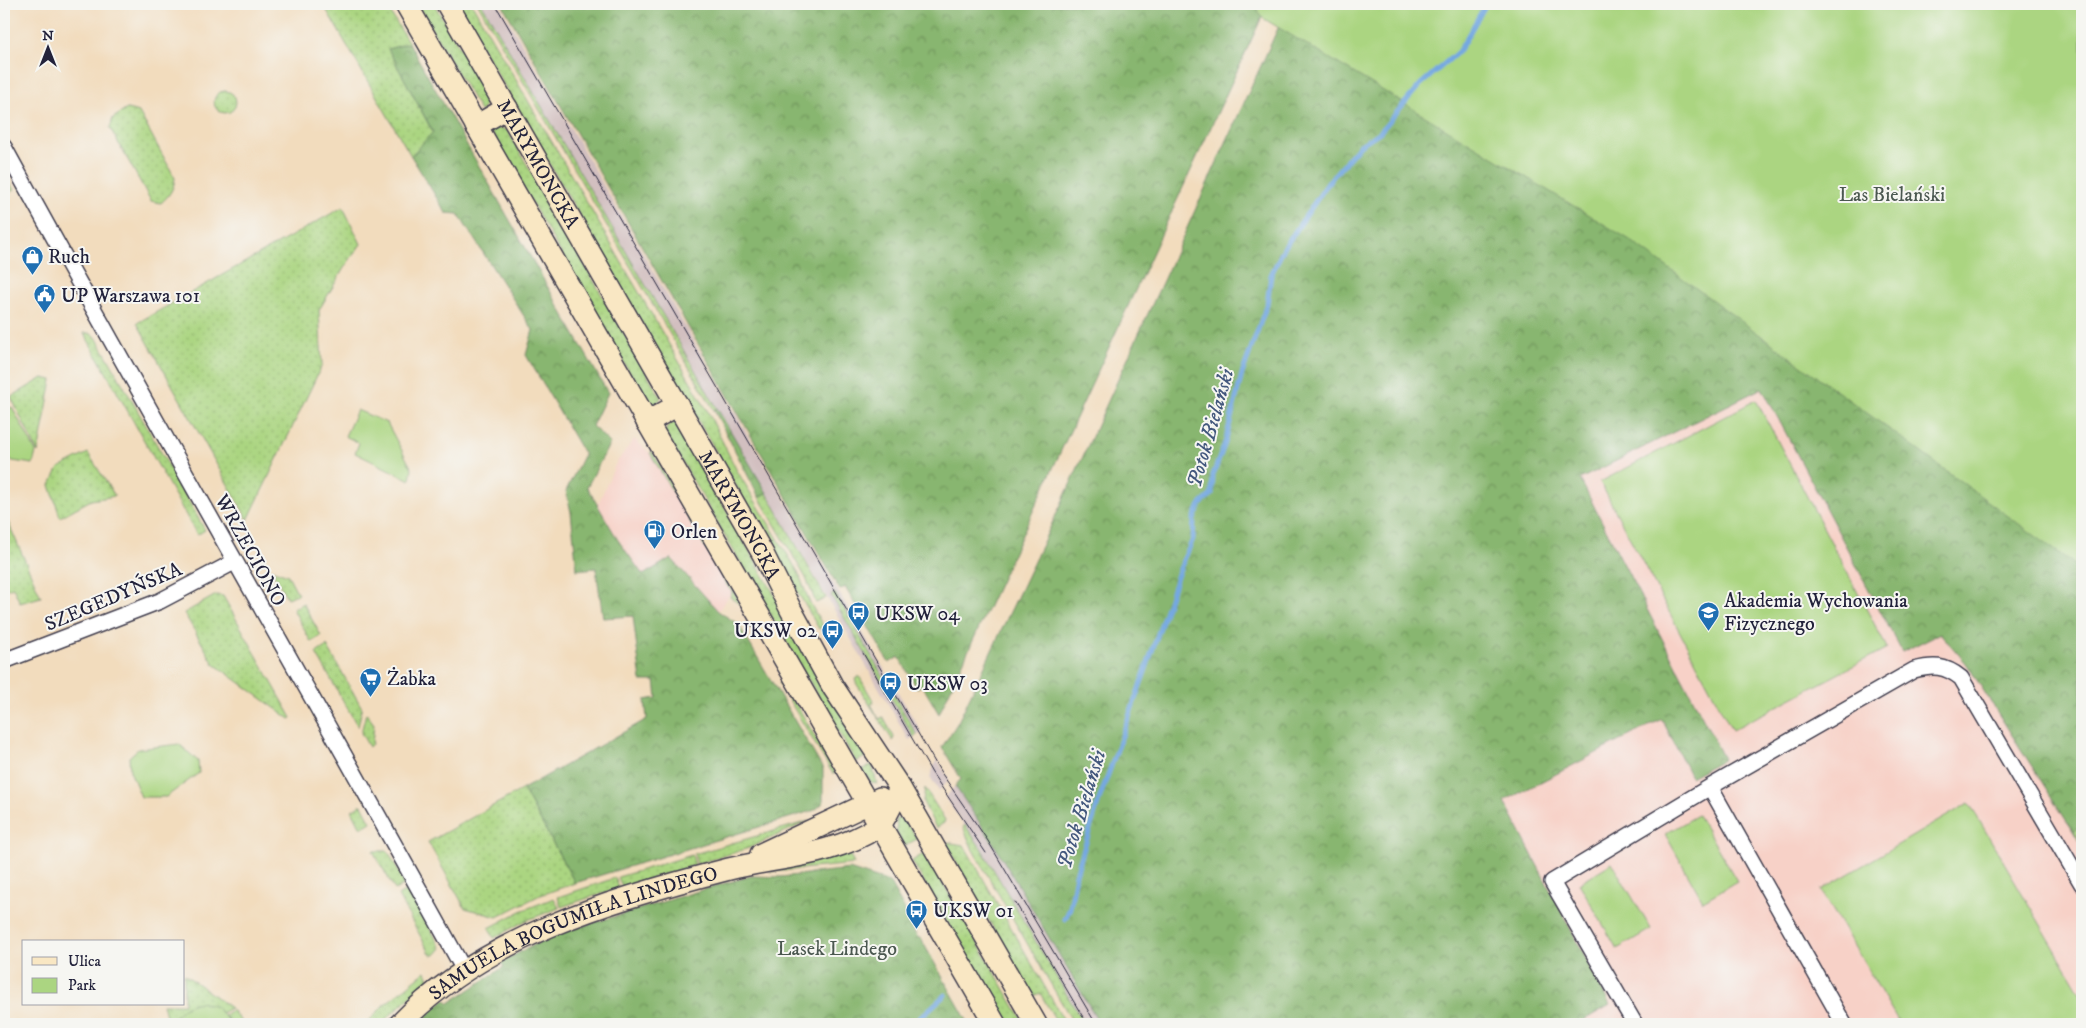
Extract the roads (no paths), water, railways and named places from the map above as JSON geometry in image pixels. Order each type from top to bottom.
[{"type":"main road","name":"MARYMONCKA","points":[[406,4],[995,1024]]},
{"type":"main road","name":"MARYMONCKA","points":[[447,4],[763,554],[833,686],[900,788],[1036,1024]]},
{"type":"main road","points":[[476,126],[507,108]]},
{"type":"main road","points":[[647,422],[678,405]]},
{"type":"main road","points":[[880,826],[900,788]]},
{"type":"main road","name":"SAMUELA BOGUMIŁA LINDEGO","points":[[729,869],[900,788]]},
{"type":"main road","name":"SAMUELA BOGUMIŁA LINDEGO","points":[[400,1024],[434,994],[465,972],[509,945],[552,925],[629,898],[729,869],[837,846],[880,826]]},
{"type":"street","name":"WRZECIONO","points":[[4,147],[234,562],[383,823],[465,972]]},
{"type":"street","name":"SZEGEDYŃSKA","points":[[4,661],[160,601],[234,562]]},
{"type":"street","points":[[1628,1022],[1552,882],[1710,787],[1914,670],[1928,666],[1949,668],[1961,678],[2082,884]]},
{"type":"street","points":[[1710,787],[1844,1024]]},
{"type":"waterway","name":"Potok Bielański","points":[[1065,919],[1070,908],[1076,874],[1100,797],[1179,571],[1193,539],[1194,519],[1200,505],[1212,494],[1213,475],[1225,443],[1242,374],[1267,304],[1271,275],[1284,248],[1330,180],[1360,145],[1380,132],[1420,85],[1459,51],[1486,4]]},
{"type":"waterway","name":"Potok Bielański","points":[[913,1024],[945,995]]},
{"type":"tram line","points":[[495,4],[940,771],[988,841],[1096,1024]]},
{"type":"tram line","points":[[863,653],[932,773],[986,853]]},
{"type":"tram line","points":[[1015,902],[1087,1024]]},
{"type":"place","name":"Ruch","points":[[32,275]]},
{"type":"place","name":"UP Warszawa 101","points":[[45,314]]},
{"type":"place","name":"Orlen","points":[[655,550]]},
{"type":"place","name":"Akademia Wychowania Fizycznego","points":[[1708,631]]},
{"type":"place","name":"UKSW 04","points":[[859,632]]},
{"type":"place","name":"UKSW 02","points":[[833,649]]},
{"type":"place","name":"Żabka","points":[[371,697]]},
{"type":"place","name":"UKSW 03","points":[[891,702]]},
{"type":"place","name":"UKSW 01","points":[[917,929]]},
{"type":"park label","name":"Las Bielański","points":[[1892,194]]},
{"type":"park label","name":"Lasek Lindego","points":[[837,948]]}]
